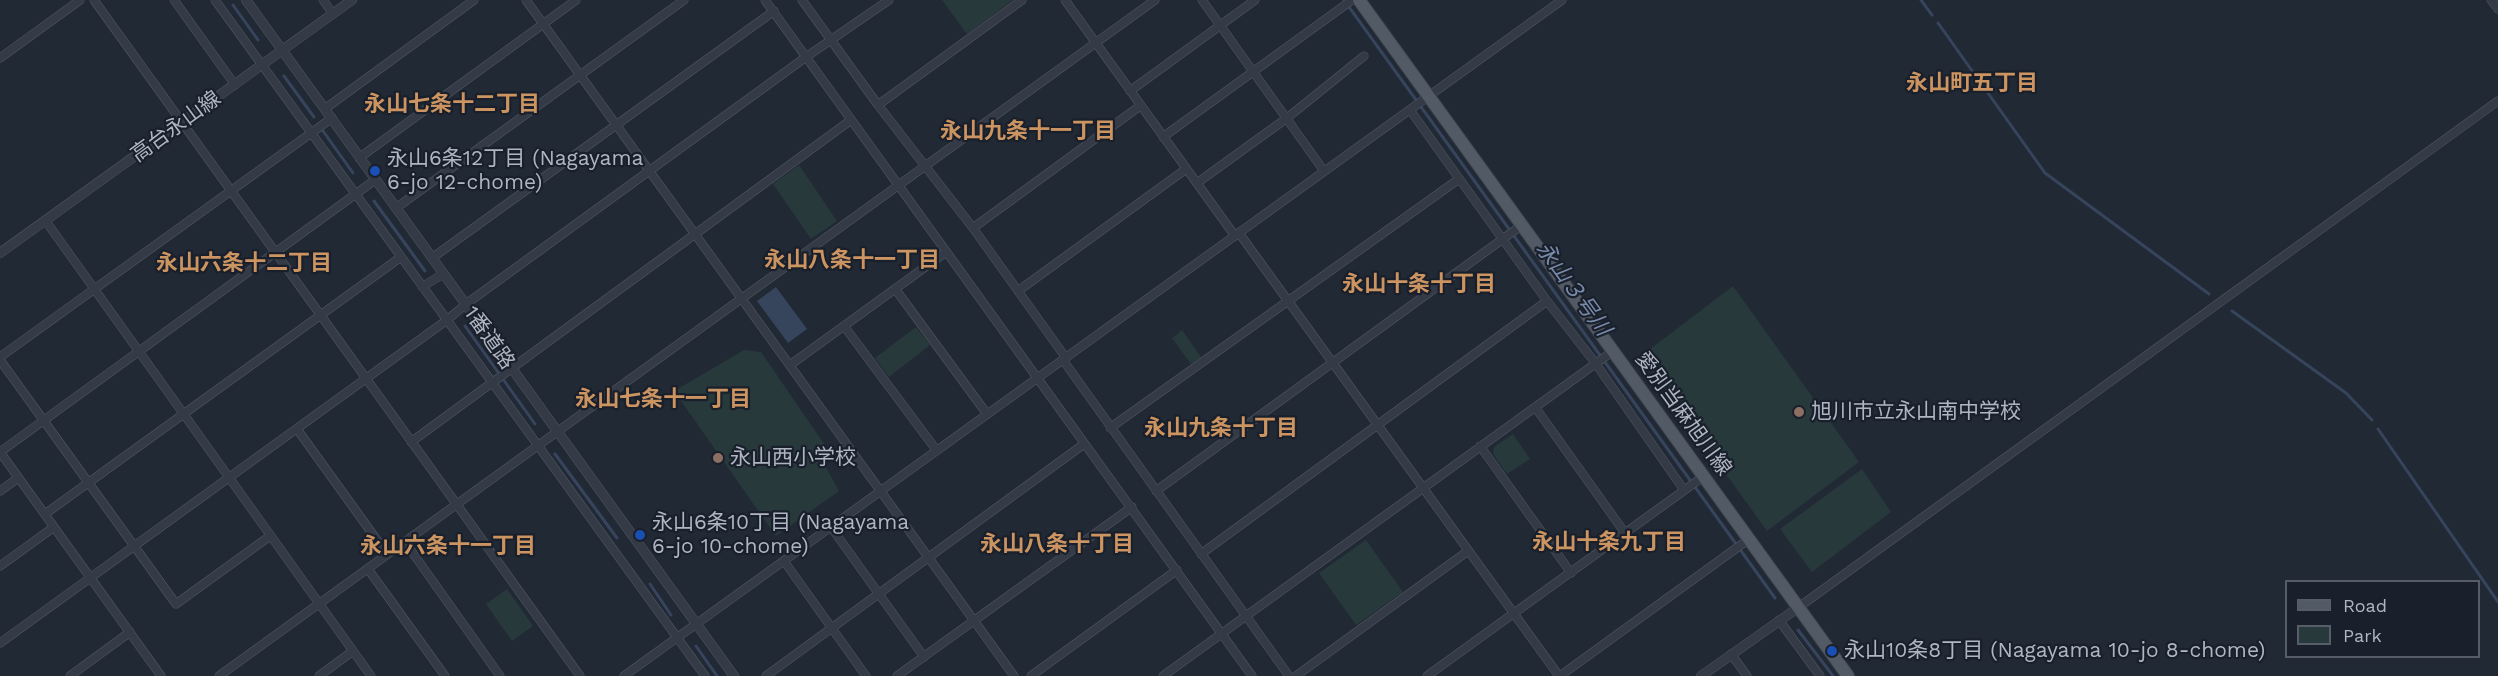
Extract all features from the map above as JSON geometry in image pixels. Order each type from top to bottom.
[{"type":"main road","name":"愛別当麻旭川線","points":[[1353,0],[1429,96],[1604,358],[1701,478],[1848,676]]},
{"type":"street","points":[[0,58],[79,0]]},
{"type":"street","points":[[94,0],[580,676]]},
{"type":"street","points":[[174,0],[235,85]]},
{"type":"street","points":[[215,0],[422,287],[495,382],[705,676]]},
{"type":"street","name":"1番道路","points":[[246,0],[466,304],[508,372],[557,432],[734,676]]},
{"type":"street","points":[[323,0],[333,14]]},
{"type":"street","name":"高台永山線","points":[[0,253],[352,0]]},
{"type":"street","points":[[326,108],[474,0]]},
{"type":"street","points":[[526,0],[1014,676]]},
{"type":"street","points":[[359,158],[576,0]]},
{"type":"street","points":[[396,207],[684,0]]},
{"type":"street","points":[[765,0],[1084,444],[1132,507],[1251,676]]},
{"type":"street","points":[[802,0],[878,105],[973,228],[1110,428],[1289,676]]},
{"type":"street","points":[[0,643],[806,57],[889,0]]},
{"type":"street","points":[[878,105],[1022,0]]},
{"type":"street","points":[[1065,0],[1186,169],[1288,300],[1559,676],[1746,541]]},
{"type":"street","points":[[219,676],[1155,0]]},
{"type":"street","points":[[1202,0],[1324,171]]},
{"type":"street","points":[[1130,91],[1255,0]]},
{"type":"street","points":[[1163,137],[1353,0]]},
{"type":"street","points":[[624,676],[1562,0]]},
{"type":"street","points":[[2491,0],[2498,9]]},
{"type":"street","points":[[432,258],[774,11]]},
{"type":"street","points":[[1197,183],[1287,118],[1364,56]]},
{"type":"street","points":[[1701,676],[2498,102]]},
{"type":"street","points":[[973,228],[1140,106]]},
{"type":"street","points":[[1410,110],[1506,238],[1547,301],[1604,358],[1687,488]]},
{"type":"street","points":[[270,536],[176,604],[0,358],[332,118]]},
{"type":"street","points":[[411,442],[495,382],[694,232],[851,120]]},
{"type":"street","points":[[1018,291],[1186,169]]},
{"type":"street","points":[[1110,428],[1460,178]]},
{"type":"street","points":[[161,676],[0,452],[375,180]]},
{"type":"street","points":[[45,220],[186,414],[371,676]]},
{"type":"street","points":[[1156,491],[1519,228]]},
{"type":"street","points":[[790,365],[946,252]]},
{"type":"street","points":[[45,514],[401,257]]},
{"type":"street","points":[[422,287],[443,274]]},
{"type":"street","points":[[896,290],[987,414]]},
{"type":"street","points":[[1201,554],[1547,301]]},
{"type":"street","points":[[844,326],[937,451]]},
{"type":"street","points":[[1163,676],[1604,358]]},
{"type":"street","points":[[1535,407],[1625,533]]},
{"type":"street","points":[[297,429],[387,554]]},
{"type":"street","points":[[766,676],[1084,444]]},
{"type":"street","points":[[1480,446],[1571,573]]},
{"type":"street","points":[[0,491],[18,478]]},
{"type":"street","points":[[1427,676],[1701,478]]},
{"type":"street","points":[[897,676],[1132,507]]},
{"type":"street","points":[[0,566],[54,527]]},
{"type":"street","points":[[831,527],[924,657]]},
{"type":"street","points":[[405,542],[500,676]]},
{"type":"street","points":[[1296,676],[1468,551]]},
{"type":"street","points":[[784,561],[866,676]]},
{"type":"street","points":[[368,569],[445,676]]},
{"type":"street","points":[[1031,676],[1177,570]]},
{"type":"street","points":[[1779,620],[1820,676]]},
{"type":"street","points":[[70,676],[130,632]]},
{"type":"street","points":[[318,676],[353,651]]},
{"type":"street","points":[[1731,654],[1747,676]]},
{"type":"green space","points":[[942,0],[1013,0],[967,34]]},
{"type":"green space","points":[[799,165],[837,221],[811,239],[773,184]]},
{"type":"green space","points":[[1733,286],[1859,462],[1767,531],[1641,356]]},
{"type":"green space","points":[[916,327],[930,345],[889,377],[875,358]]},
{"type":"green space","points":[[1182,330],[1201,357],[1191,364],[1172,338]]},
{"type":"green space","points":[[744,350],[761,352],[829,451],[821,458],[839,491],[776,536],[674,391]]},
{"type":"green space","points":[[1513,434],[1530,459],[1507,474],[1493,454],[1494,447]]},
{"type":"green space","points":[[1862,469],[1891,512],[1812,572],[1780,529]]},
{"type":"green space","points":[[1366,540],[1403,592],[1356,625],[1319,573]]},
{"type":"green space","points":[[507,589],[533,626],[512,641],[486,604]]},
{"type":"water","points":[[776,287],[807,329],[788,343],[757,301]]},
{"type":"waterway","name":"永山３号川","points":[[1344,0],[1775,598]]},
{"type":"waterway","points":[[1921,0],[1932,15]]},
{"type":"waterway","points":[[233,5],[258,40]]},
{"type":"waterway","points":[[1938,23],[2045,173],[2209,294]]},
{"type":"waterway","points":[[284,76],[314,117]]},
{"type":"waterway","points":[[323,131],[353,173]]},
{"type":"waterway","points":[[374,201],[425,271]]},
{"type":"waterway","points":[[2232,311],[2346,393],[2372,420]]},
{"type":"waterway","points":[[465,326],[535,424]]},
{"type":"waterway","points":[[2378,429],[2498,602]]},
{"type":"waterway","points":[[555,454],[617,538]]},
{"type":"waterway","points":[[650,584],[671,615]]},
{"type":"waterway","name":"永山３号川","points":[[1798,630],[1833,676]]},
{"type":"waterway","points":[[696,646],[717,676]]},
{"type":"place","name":"永山6条12丁目 (Nagayama 6-jo 12-chome)","points":[[375,171]]},
{"type":"place","name":"旭川市立永山南中学校","points":[[1799,412]]},
{"type":"place","name":"永山西小学校","points":[[718,458]]},
{"type":"place","name":"永山6条10丁目 (Nagayama 6-jo 10-chome)","points":[[640,535]]},
{"type":"place","name":"永山10条8丁目 (Nagayama 10-jo 8-chome)","points":[[1832,651]]},
{"type":"district","name":"永山町五丁目","points":[[1972,84]]},
{"type":"district","name":"永山七条十二丁目","points":[[452,105]]},
{"type":"district","name":"永山九条十一丁目","points":[[1028,132]]},
{"type":"district","name":"永山八条十一丁目","points":[[852,261]]},
{"type":"district","name":"永山六条十二丁目","points":[[244,264]]},
{"type":"district","name":"永山十条十丁目","points":[[1419,285]]},
{"type":"district","name":"永山七条十一丁目","points":[[663,400]]},
{"type":"district","name":"永山九条十丁目","points":[[1221,429]]},
{"type":"district","name":"永山十条九丁目","points":[[1609,543]]},
{"type":"district","name":"永山八条十丁目","points":[[1057,545]]},
{"type":"district","name":"永山六条十一丁目","points":[[448,547]]}]
